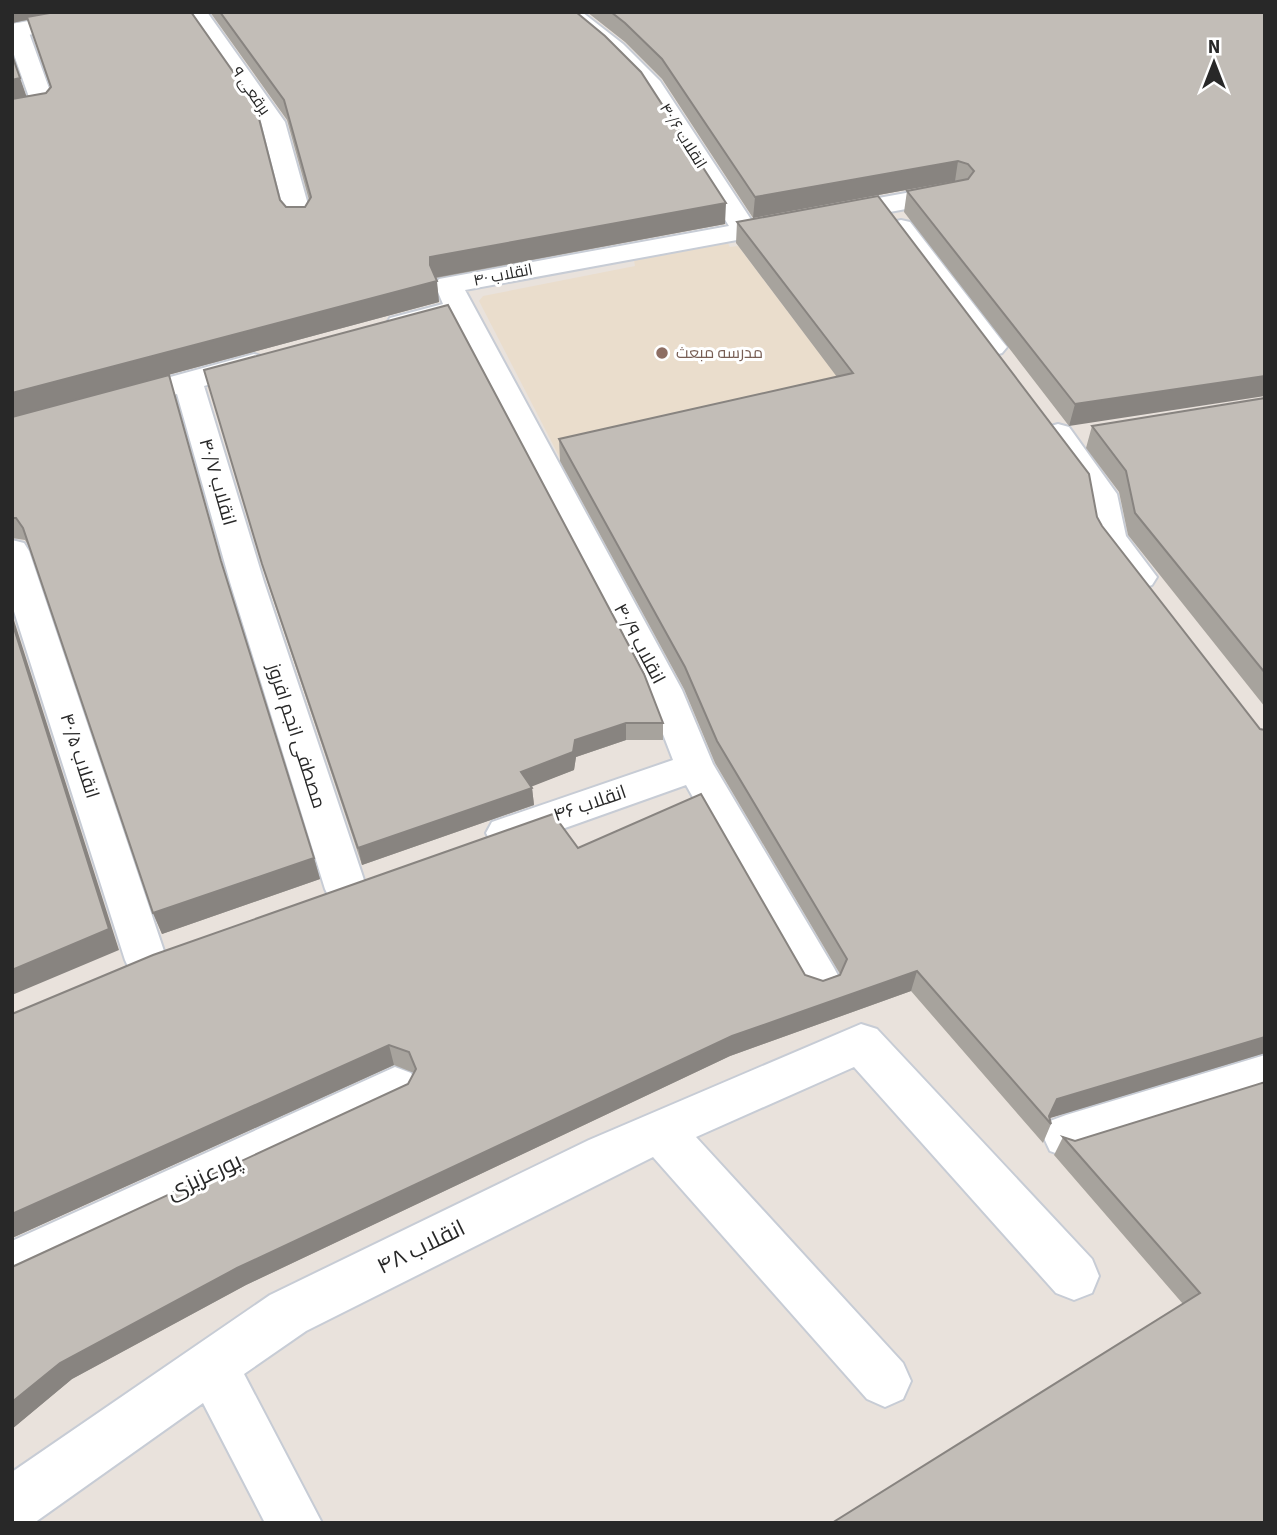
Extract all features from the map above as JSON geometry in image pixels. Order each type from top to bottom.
[{"type":"street","points":[[12,111],[43,105],[15,31],[114,12]]},
{"type":"street","name":"برقعی ۹","points":[[196,12],[273,122],[299,219]]},
{"type":"street","name":"انقلاب ۴۰/۶","points":[[569,12],[615,49],[652,86],[744,229]]},
{"type":"street","name":"انقلاب ۴۰","points":[[369,332],[459,308],[449,285],[955,192]]},
{"type":"street","points":[[882,205],[1013,374]]},
{"type":"street","name":"انقلاب ۴۰/۹","points":[[459,308],[664,690],[695,767],[819,981]]},
{"type":"street","points":[[100,405],[278,356]]},
{"type":"street","name":"انقلاب ۴۰/۷","points":[[188,381],[247,582]]},
{"type":"street","points":[[1037,407],[1075,438],[1101,494],[1110,538],[1158,601]]},
{"type":"street","name":"انقلاب ۴۰/۵","points":[[12,551],[165,953],[110,976]]},
{"type":"street","name":"مصطفی انجم افروز","points":[[247,582],[327,896],[384,876]]},
{"type":"street","name":"انقلاب ۴۶","points":[[475,844],[695,767]]},
{"type":"street","name":"انقلاب ۴۸","points":[[12,1505],[288,1313],[606,1155],[860,1043],[1074,1276]]},
{"type":"street","points":[[1066,1136],[1265,1075]]},
{"type":"street","name":"پورعزیزی","points":[[12,1266],[395,1087]]},
{"type":"street","points":[[660,1131],[885,1381]]},
{"type":"street","points":[[212,1366],[295,1523]]},
{"type":"shaded area","name":"مدرسه مبعث","points":[[726,240],[730,247],[738,246],[851,395],[561,460],[479,301],[483,296],[635,266],[634,260],[639,255]]},
{"type":"building","points":[[55,12],[191,12],[255,103],[280,200],[286,207],[305,207],[311,197],[284,100],[220,12],[576,12],[641,72],[726,203],[430,257],[430,265],[437,281],[12,393],[12,99],[46,93],[51,87],[27,17]]},
{"type":"building","points":[[611,12],[1265,12],[1265,376],[1075,404],[907,191],[968,179],[974,171],[968,164],[958,161],[755,197],[662,59]]},
{"type":"building","points":[[12,55],[20,78],[12,80]]},
{"type":"building","points":[[878,196],[1089,474],[1097,517],[1102,526],[1260,729],[1265,730],[1265,1037],[1057,1099],[1049,1116],[1051,1124],[917,971],[732,1036],[237,1268],[60,1363],[12,1402],[12,1267],[408,1084],[416,1069],[409,1052],[389,1045],[12,1214],[12,1014],[153,955],[553,814],[578,848],[701,794],[805,975],[823,981],[840,975],[847,959],[717,741],[685,667],[559,439],[853,373],[737,222]]},
{"type":"building","points":[[448,305],[644,674],[663,723],[626,723],[575,740],[573,752],[521,772],[532,788],[358,848],[262,564],[204,370]]},
{"type":"building","points":[[169,375],[221,561],[314,858],[153,913],[23,528],[16,518],[12,518],[12,417]]},
{"type":"building","points":[[1265,398],[1265,673],[1135,513],[1126,471],[1092,426]]},
{"type":"building","points":[[12,622],[109,929],[12,970]]},
{"type":"building","points":[[1265,1082],[1265,1523],[832,1523],[1200,1293],[1063,1137],[1075,1141]]},
{"type":"place","name":"مدرسه مبعث","points":[[662,353]]}]
